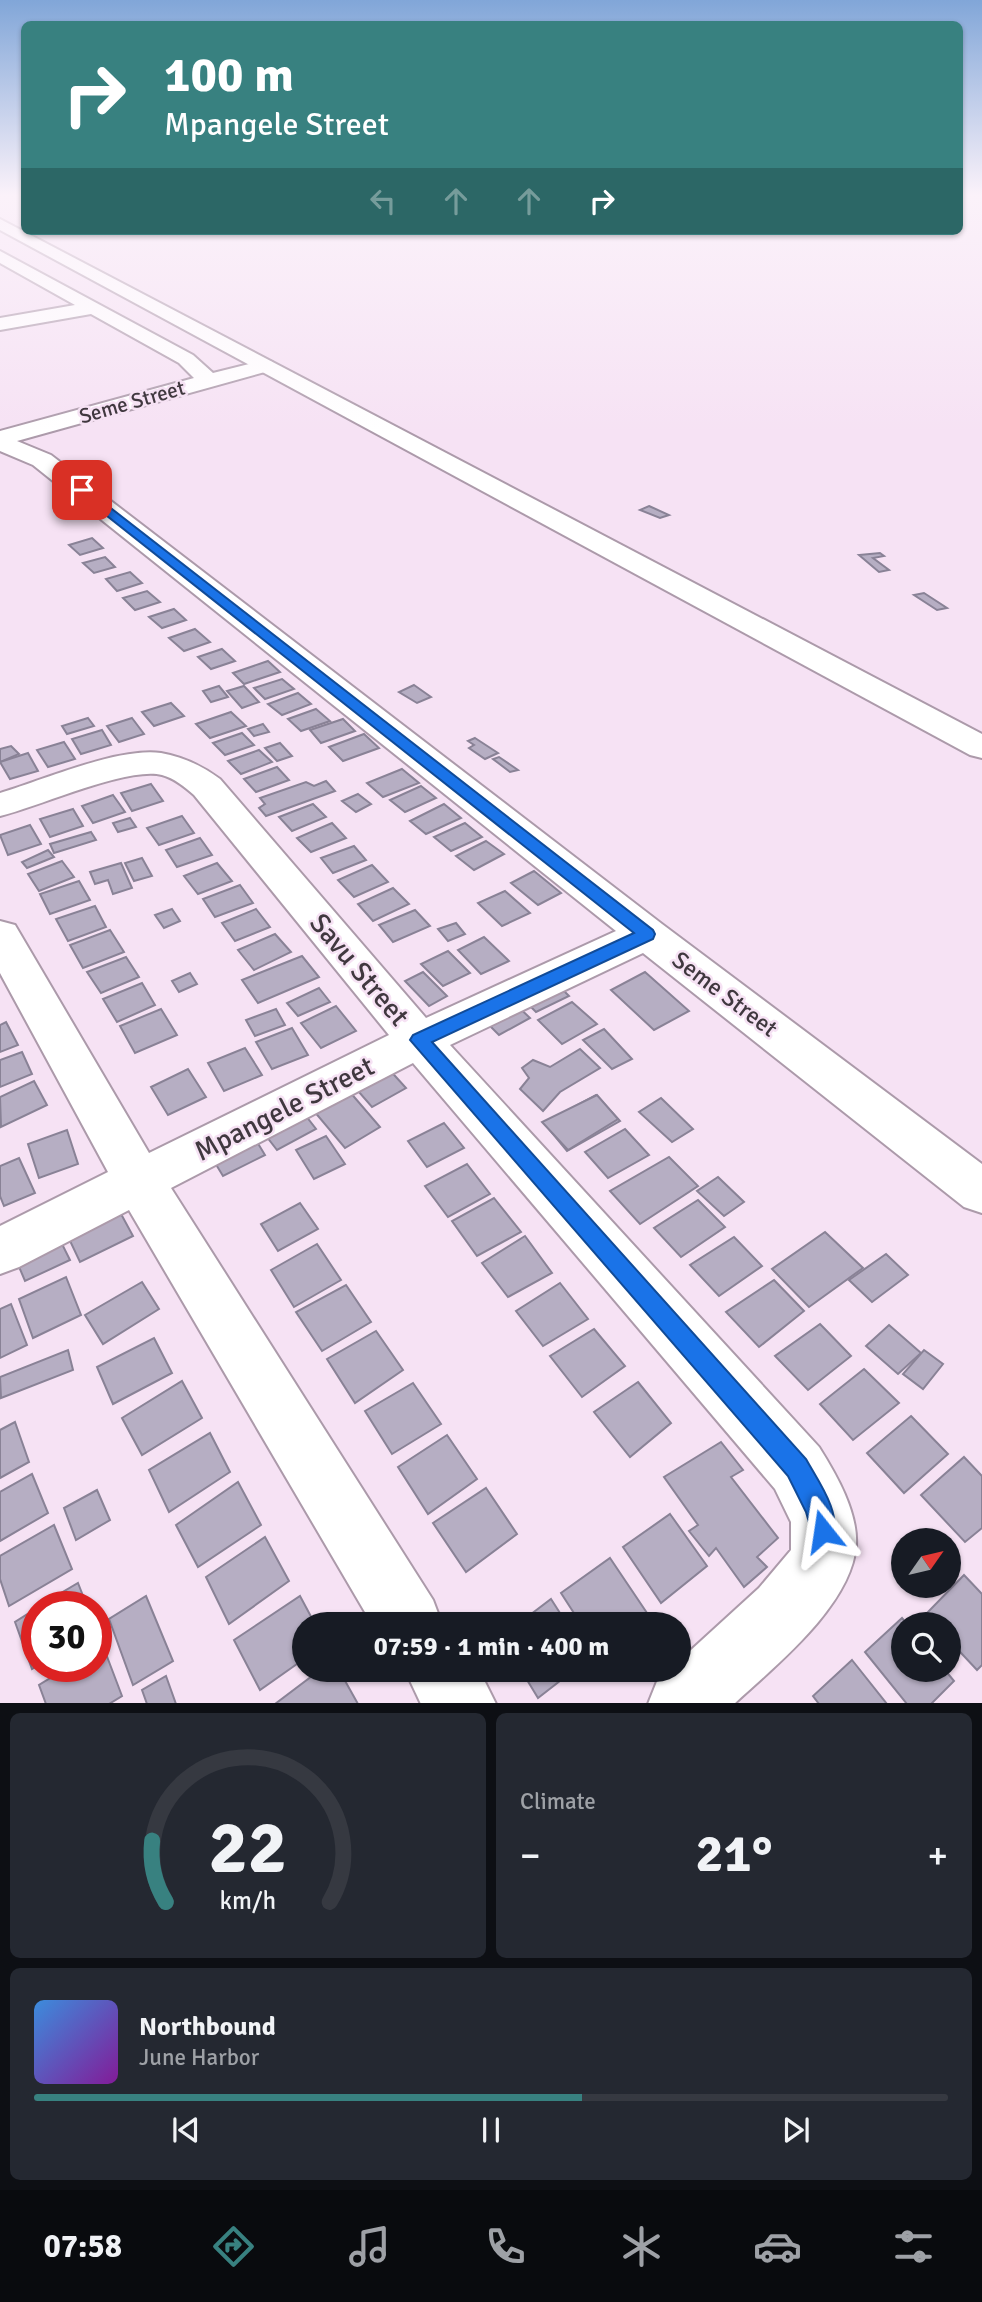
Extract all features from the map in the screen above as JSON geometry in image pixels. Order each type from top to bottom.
[{"type":"street","points":[[31,273],[186,359],[209,381]]},
{"type":"street","points":[[92,273],[982,748]]},
{"type":"street","points":[[0,324],[92,308]]},
{"type":"street","name":"Seme Street","points":[[0,441],[88,413],[265,366]]},
{"type":"street","name":"Seme Street","points":[[0,441],[42,460],[66,477],[647,934],[982,1192]]},
{"type":"street","name":"Savu Street","points":[[0,805],[131,763],[170,765],[189,772],[206,788],[419,1040],[797,1468],[819,1509],[823,1531],[823,1555],[816,1573],[795,1598],[683,1703]]},
{"type":"street","name":"Mpangele Street","points":[[0,1251],[419,1040],[647,934]]},
{"type":"street","points":[[0,935],[139,1181],[402,1612]]},
{"type":"street","points":[[447,1682],[461,1703]]},
{"type":"building","points":[[649,506],[669,515],[660,518],[640,510]]},
{"type":"building","points":[[92,538],[103,548],[80,555],[69,545]]},
{"type":"building","points":[[880,553],[884,556],[873,558],[889,570],[879,572],[859,555]]},
{"type":"building","points":[[105,557],[115,567],[94,573],[83,563]]},
{"type":"building","points":[[130,572],[142,583],[117,591],[106,579]]},
{"type":"building","points":[[147,591],[160,602],[135,610],[123,598]]},
{"type":"building","points":[[924,593],[947,608],[937,610],[914,595]]},
{"type":"building","points":[[174,609],[186,620],[162,628],[149,617]]},
{"type":"building","points":[[195,629],[210,642],[184,651],[169,638]]},
{"type":"building","points":[[222,649],[235,661],[211,669],[198,657]]},
{"type":"building","points":[[268,661],[280,672],[244,684],[233,673]]},
{"type":"building","points":[[282,679],[294,689],[265,699],[254,688]]},
{"type":"building","points":[[414,685],[431,697],[417,703],[399,692]]},
{"type":"building","points":[[219,686],[228,697],[211,702],[203,691]]},
{"type":"building","points":[[244,686],[259,702],[242,708],[227,691]]},
{"type":"building","points":[[298,693],[311,704],[282,715],[268,704]]},
{"type":"building","points":[[171,703],[184,716],[154,726],[142,712]]},
{"type":"building","points":[[316,709],[330,721],[301,731],[288,719]]},
{"type":"building","points":[[231,712],[246,726],[210,738],[196,724]]},
{"type":"building","points":[[88,718],[94,726],[67,734],[62,726]]},
{"type":"building","points":[[132,718],[144,734],[119,742],[107,726]]},
{"type":"building","points":[[343,719],[355,731],[321,743],[310,730]]},
{"type":"building","points":[[263,724],[269,732],[254,736],[248,729]]},
{"type":"building","points":[[102,730],[111,745],[81,754],[72,739]]},
{"type":"building","points":[[242,733],[254,745],[225,755],[213,743]]},
{"type":"building","points":[[364,734],[379,748],[343,761],[329,747]]},
{"type":"building","points":[[475,738],[498,753],[485,759],[469,748],[474,745],[468,741]]},
{"type":"building","points":[[64,742],[75,759],[48,767],[37,750]]},
{"type":"building","points":[[280,743],[292,756],[277,761],[265,748]]},
{"type":"building","points":[[11,746],[19,754],[0,762],[0,749]]},
{"type":"building","points":[[259,750],[272,762],[241,774],[228,761]]},
{"type":"building","points":[[28,753],[38,771],[10,779],[0,762]]},
{"type":"building","points":[[499,757],[518,770],[510,772],[493,759]]},
{"type":"building","points":[[277,767],[289,780],[256,792],[244,779]]},
{"type":"building","points":[[402,769],[419,783],[383,797],[367,783]]},
{"type":"building","points":[[326,781],[335,791],[266,816],[259,808],[265,804],[260,798],[306,782],[314,786]]},
{"type":"building","points":[[151,784],[163,801],[132,811],[121,793]]},
{"type":"building","points":[[421,786],[436,798],[405,812],[390,800]]},
{"type":"building","points":[[358,794],[371,804],[356,812],[342,801]]},
{"type":"building","points":[[113,795],[125,812],[93,823],[82,806]]},
{"type":"building","points":[[313,804],[326,817],[292,831],[279,817]]},
{"type":"building","points":[[444,804],[461,818],[426,834],[410,821]]},
{"type":"building","points":[[73,809],[83,826],[50,837],[40,819]]},
{"type":"building","points":[[182,816],[194,833],[159,845],[147,828]]},
{"type":"building","points":[[130,818],[136,827],[118,832],[113,823]]},
{"type":"building","points":[[332,823],[346,838],[311,852],[297,838]]},
{"type":"building","points":[[465,823],[482,837],[451,851],[434,837]]},
{"type":"building","points":[[30,825],[41,844],[8,855],[0,835]]},
{"type":"building","points":[[91,832],[96,840],[54,853],[50,844]]},
{"type":"building","points":[[200,838],[212,855],[177,867],[166,850]]},
{"type":"building","points":[[486,841],[504,854],[474,870],[456,856]]},
{"type":"building","points":[[354,846],[366,860],[333,873],[321,858]]},
{"type":"building","points":[[48,850],[54,857],[27,868],[22,862]]},
{"type":"building","points":[[142,858],[152,876],[134,881],[125,863]]},
{"type":"building","points":[[62,861],[74,877],[39,891],[28,874]]},
{"type":"building","points":[[121,863],[132,888],[113,894],[108,880],[95,884],[90,872]]},
{"type":"building","points":[[217,863],[232,881],[198,894],[184,876]]},
{"type":"building","points":[[372,865],[388,882],[354,897],[338,880]]},
{"type":"building","points":[[534,871],[561,893],[538,905],[511,883]]},
{"type":"building","points":[[79,881],[90,900],[50,914],[40,894]]},
{"type":"building","points":[[240,885],[253,903],[215,917],[203,899]]},
{"type":"building","points":[[393,888],[409,904],[373,921],[358,904]]},
{"type":"building","points":[[505,891],[530,913],[502,926],[478,903]]},
{"type":"building","points":[[95,906],[106,927],[68,941],[56,919]]},
{"type":"building","points":[[172,909],[180,921],[164,928],[155,915]]},
{"type":"building","points":[[256,909],[270,927],[235,941],[222,923]]},
{"type":"building","points":[[415,910],[430,926],[393,942],[379,925]]},
{"type":"building","points":[[456,923],[465,934],[448,941],[438,929]]},
{"type":"building","points":[[110,930],[124,952],[83,968],[70,945]]},
{"type":"building","points":[[275,934],[291,952],[254,970],[238,950]]},
{"type":"building","points":[[484,937],[509,961],[481,974],[458,950]]},
{"type":"building","points":[[448,951],[470,973],[443,986],[421,964]]},
{"type":"building","points":[[302,956],[319,977],[258,1003],[242,980]]},
{"type":"building","points":[[126,957],[139,977],[101,993],[87,972]]},
{"type":"building","points":[[423,972],[447,996],[429,1006],[405,981]]},
{"type":"building","points":[[645,972],[689,1011],[654,1030],[611,990]]},
{"type":"building","points":[[190,973],[197,984],[179,992],[172,981]]},
{"type":"building","points":[[555,982],[569,996],[536,1012],[522,998]]},
{"type":"building","points":[[142,983],[155,1005],[117,1022],[103,999]]},
{"type":"building","points":[[319,988],[330,1002],[298,1016],[287,1003]]},
{"type":"building","points":[[512,1001],[530,1018],[499,1035],[481,1017]]},
{"type":"building","points":[[572,1002],[597,1024],[562,1044],[538,1020]]},
{"type":"building","points":[[336,1006],[356,1031],[321,1048],[301,1023]]},
{"type":"building","points":[[161,1009],[177,1035],[135,1053],[120,1026]]},
{"type":"building","points":[[276,1009],[285,1025],[255,1036],[246,1020]]},
{"type":"building","points":[[6,1022],[18,1045],[0,1052],[0,1025]]},
{"type":"building","points":[[292,1028],[308,1055],[272,1069],[256,1042]]},
{"type":"building","points":[[604,1029],[632,1059],[612,1069],[583,1040]]},
{"type":"building","points":[[245,1048],[262,1075],[224,1091],[208,1063]]},
{"type":"building","points":[[580,1049],[600,1068],[560,1092],[543,1111],[520,1089],[529,1078],[522,1068],[533,1060],[550,1067]]},
{"type":"building","points":[[22,1052],[32,1074],[0,1087],[0,1060]]},
{"type":"building","points":[[386,1066],[406,1088],[372,1107],[352,1084]]},
{"type":"building","points":[[188,1069],[206,1097],[168,1115],[151,1087]]},
{"type":"building","points":[[34,1081],[47,1105],[1,1127],[0,1097]]},
{"type":"building","points":[[343,1084],[380,1127],[345,1148],[308,1104]]},
{"type":"building","points":[[596,1095],[620,1121],[567,1151],[544,1123]]},
{"type":"building","points":[[597,1095],[618,1119],[568,1150],[542,1122]]},
{"type":"building","points":[[661,1098],[693,1129],[672,1142],[639,1112]]},
{"type":"building","points":[[299,1107],[316,1129],[277,1150],[260,1128]]},
{"type":"building","points":[[444,1123],[464,1148],[427,1167],[408,1141]]},
{"type":"building","points":[[625,1129],[649,1155],[608,1178],[585,1152]]},
{"type":"building","points":[[67,1130],[78,1164],[39,1178],[28,1144]]},
{"type":"building","points":[[251,1132],[265,1155],[223,1176],[209,1153]]},
{"type":"building","points":[[326,1136],[345,1164],[314,1179],[296,1150]]},
{"type":"building","points":[[669,1157],[698,1186],[640,1224],[610,1191]]},
{"type":"building","points":[[19,1158],[35,1193],[4,1206],[0,1196],[0,1166]]},
{"type":"building","points":[[467,1164],[490,1194],[448,1217],[425,1186]]},
{"type":"building","points":[[718,1177],[744,1202],[724,1216],[697,1191]]},
{"type":"building","points":[[494,1198],[521,1232],[477,1256],[452,1221]]},
{"type":"building","points":[[698,1200],[725,1227],[681,1257],[654,1228]]},
{"type":"building","points":[[114,1201],[133,1236],[80,1262],[63,1226]]},
{"type":"building","points":[[300,1203],[318,1229],[278,1251],[261,1224]]},
{"type":"building","points":[[55,1230],[70,1260],[25,1281],[12,1250]]},
{"type":"building","points":[[825,1232],[863,1268],[809,1307],[772,1269]]},
{"type":"building","points":[[525,1236],[552,1273],[508,1297],[482,1263]]},
{"type":"building","points":[[734,1237],[762,1266],[719,1296],[690,1265]]},
{"type":"building","points":[[317,1244],[341,1280],[294,1307],[271,1270]]},
{"type":"building","points":[[886,1254],[908,1275],[872,1302],[849,1280]]},
{"type":"building","points":[[66,1277],[81,1315],[33,1338],[19,1299]]},
{"type":"building","points":[[774,1280],[804,1311],[759,1347],[726,1312]]},
{"type":"building","points":[[142,1282],[159,1309],[103,1344],[85,1315]]},
{"type":"building","points":[[560,1283],[588,1319],[543,1346],[516,1311]]},
{"type":"building","points":[[346,1285],[371,1322],[322,1351],[296,1312]]},
{"type":"building","points":[[11,1304],[27,1345],[0,1358],[0,1309]]},
{"type":"building","points":[[820,1324],[851,1356],[808,1390],[775,1356]]},
{"type":"building","points":[[889,1325],[921,1353],[898,1374],[866,1346]]},
{"type":"building","points":[[594,1329],[625,1366],[582,1397],[550,1356]]},
{"type":"building","points":[[376,1331],[403,1370],[355,1403],[327,1359]]},
{"type":"building","points":[[154,1338],[172,1373],[113,1404],[97,1367]]},
{"type":"building","points":[[68,1350],[73,1370],[1,1398],[0,1377]]},
{"type":"building","points":[[924,1350],[943,1364],[923,1389],[903,1374]]},
{"type":"building","points":[[864,1369],[899,1403],[853,1440],[820,1404]]},
{"type":"building","points":[[182,1381],[202,1418],[142,1455],[122,1418]]},
{"type":"building","points":[[638,1382],[671,1423],[630,1457],[594,1412]]},
{"type":"building","points":[[413,1383],[441,1424],[392,1454],[365,1411]]},
{"type":"building","points":[[911,1416],[948,1454],[904,1493],[867,1453]]},
{"type":"building","points":[[15,1422],[29,1462],[0,1478],[0,1430]]},
{"type":"building","points":[[210,1433],[230,1472],[169,1512],[149,1470]]},
{"type":"building","points":[[447,1435],[477,1479],[428,1514],[398,1467]]},
{"type":"building","points":[[721,1442],[743,1470],[731,1477],[778,1538],[757,1557],[767,1567],[744,1587],[716,1548],[709,1556],[689,1531],[698,1525],[664,1477]]},
{"type":"building","points":[[964,1457],[982,1476],[982,1528],[965,1542],[961,1538],[961,1528],[952,1528],[921,1495]]},
{"type":"building","points":[[32,1474],[48,1513],[0,1541],[0,1492]]},
{"type":"building","points":[[238,1482],[261,1525],[198,1567],[176,1525]]},
{"type":"building","points":[[486,1488],[517,1534],[466,1572],[433,1523]]},
{"type":"building","points":[[97,1490],[110,1520],[76,1540],[64,1508]]},
{"type":"building","points":[[670,1514],[707,1566],[661,1603],[623,1547]]},
{"type":"building","points":[[54,1525],[72,1569],[35,1591],[21,1591],[21,1599],[9,1606],[0,1579],[0,1556]]},
{"type":"building","points":[[265,1537],[289,1581],[229,1624],[206,1577]]},
{"type":"building","points":[[610,1558],[646,1612],[573,1612],[561,1593]]},
{"type":"building","points":[[964,1575],[982,1594],[982,1665],[977,1670],[961,1653],[961,1612],[928,1612],[942,1598],[961,1598],[961,1578]]},
{"type":"building","points":[[78,1583],[81,1591],[64,1591]]},
{"type":"building","points":[[146,1596],[173,1661],[133,1685],[112,1627],[112,1617]]},
{"type":"building","points":[[300,1596],[309,1612],[292,1612],[292,1667],[260,1690],[234,1640]]},
{"type":"building","points":[[551,1599],[559,1612],[534,1612]]},
{"type":"building","points":[[21,1618],[21,1639],[15,1622]]},
{"type":"building","points":[[891,1628],[891,1682],[953,1682],[932,1703],[906,1703],[865,1652]]},
{"type":"building","points":[[852,1660],[886,1703],[818,1703],[813,1696]]},
{"type":"building","points":[[112,1670],[122,1696],[111,1703],[46,1703],[39,1685],[44,1682],[112,1682]]},
{"type":"building","points":[[166,1676],[176,1703],[147,1703],[142,1690]]},
{"type":"building","points":[[304,1682],[346,1682],[357,1703],[276,1703]]},
{"type":"building","points":[[528,1682],[559,1682],[538,1698]]},
{"type":"route","points":[[82,490],[647,934],[419,1040],[797,1468],[819,1509],[823,1531]]}]
